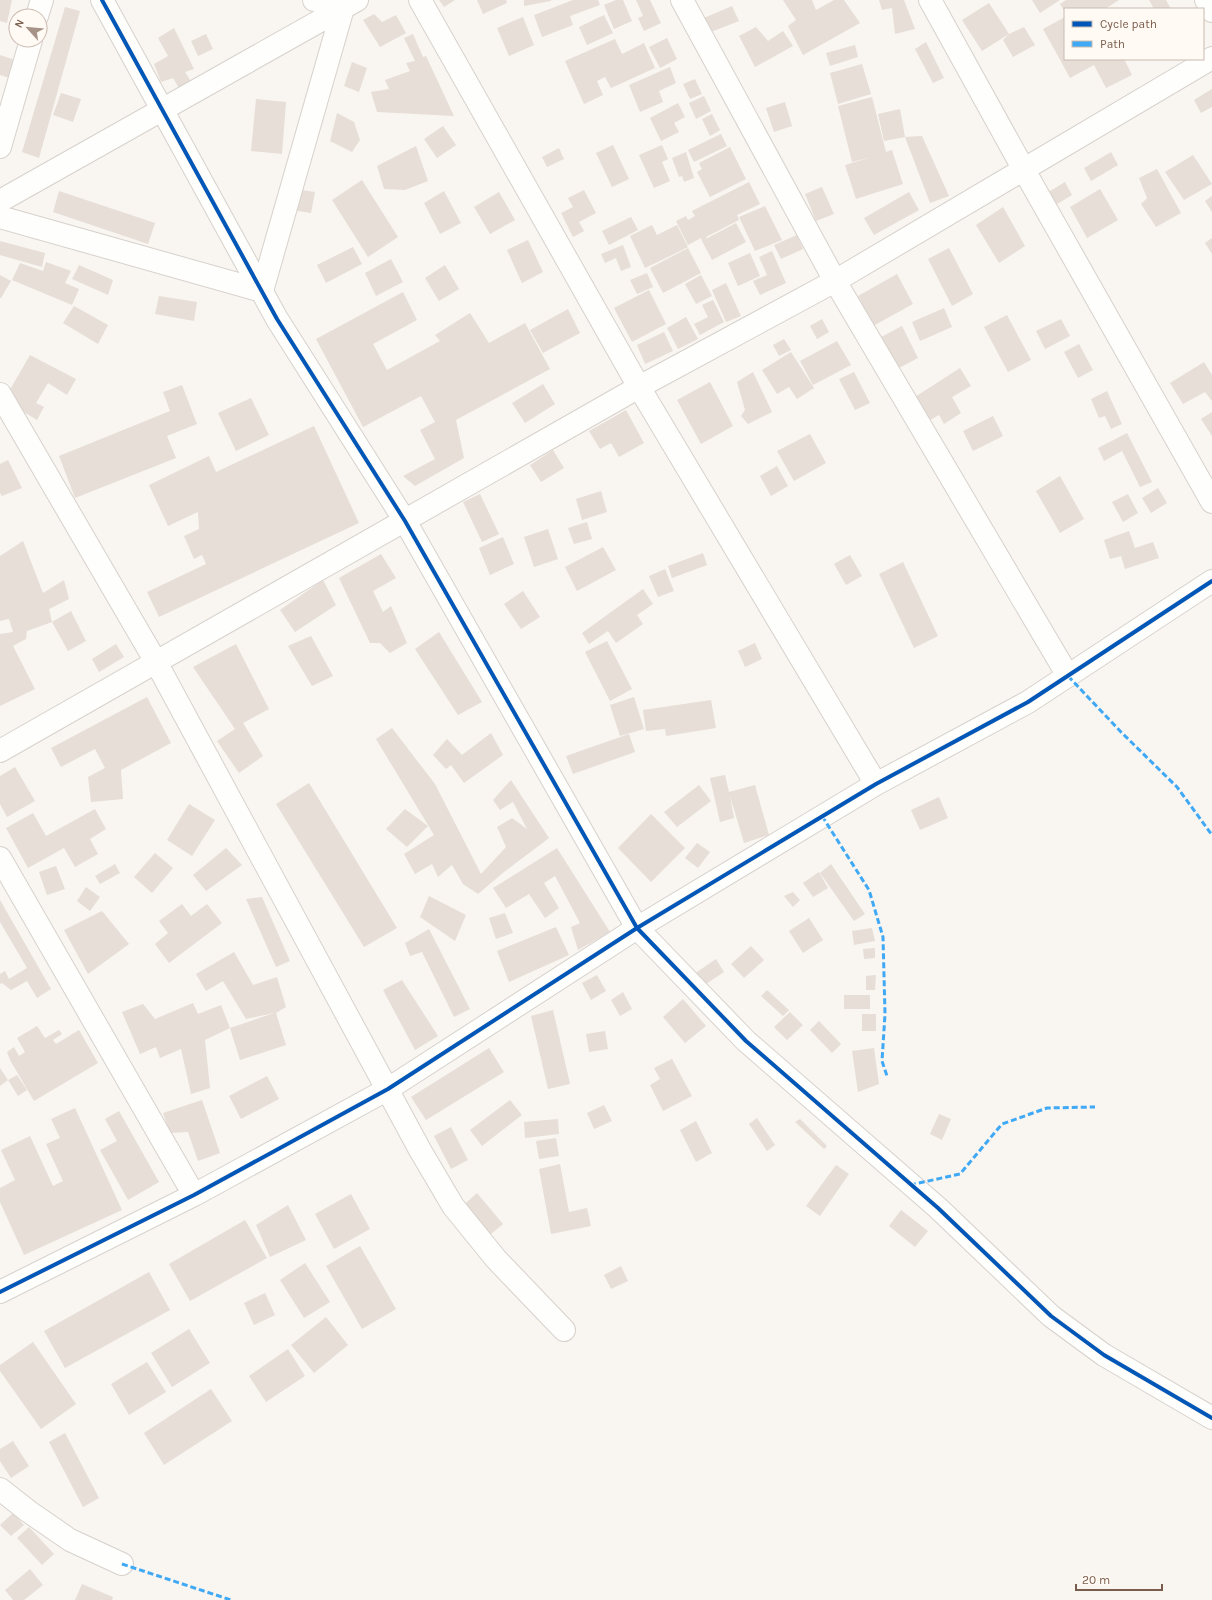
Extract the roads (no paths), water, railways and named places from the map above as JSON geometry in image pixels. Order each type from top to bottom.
[{"type":"street","points":[[102,0],[277,319],[404,521],[637,928],[746,1041],[938,1208],[1051,1316],[1104,1355],[1212,1418]]},
{"type":"street","points":[[314,0],[350,4]]},
{"type":"street","points":[[420,0],[639,387],[876,784]]},
{"type":"street","points":[[682,0],[836,281],[1068,676]]},
{"type":"street","points":[[930,0],[1024,170],[1212,502]]},
{"type":"street","points":[[1206,0],[1212,11]]},
{"type":"street","points":[[0,201],[350,4]]},
{"type":"street","points":[[262,291],[350,4]]},
{"type":"street","points":[[0,147],[28,48]]},
{"type":"street","points":[[0,751],[639,387],[836,281],[1212,58]]},
{"type":"street","points":[[0,217],[262,291]]},
{"type":"street","points":[[0,394],[156,662],[420,1150],[453,1206],[496,1259],[564,1330]]},
{"type":"street","points":[[0,1292],[194,1196],[388,1089],[637,928],[876,784],[1028,702],[1212,580]]},
{"type":"street","points":[[0,858],[194,1196]]},
{"type":"street","points":[[0,1489],[28,1511],[70,1540],[122,1564]]}]
